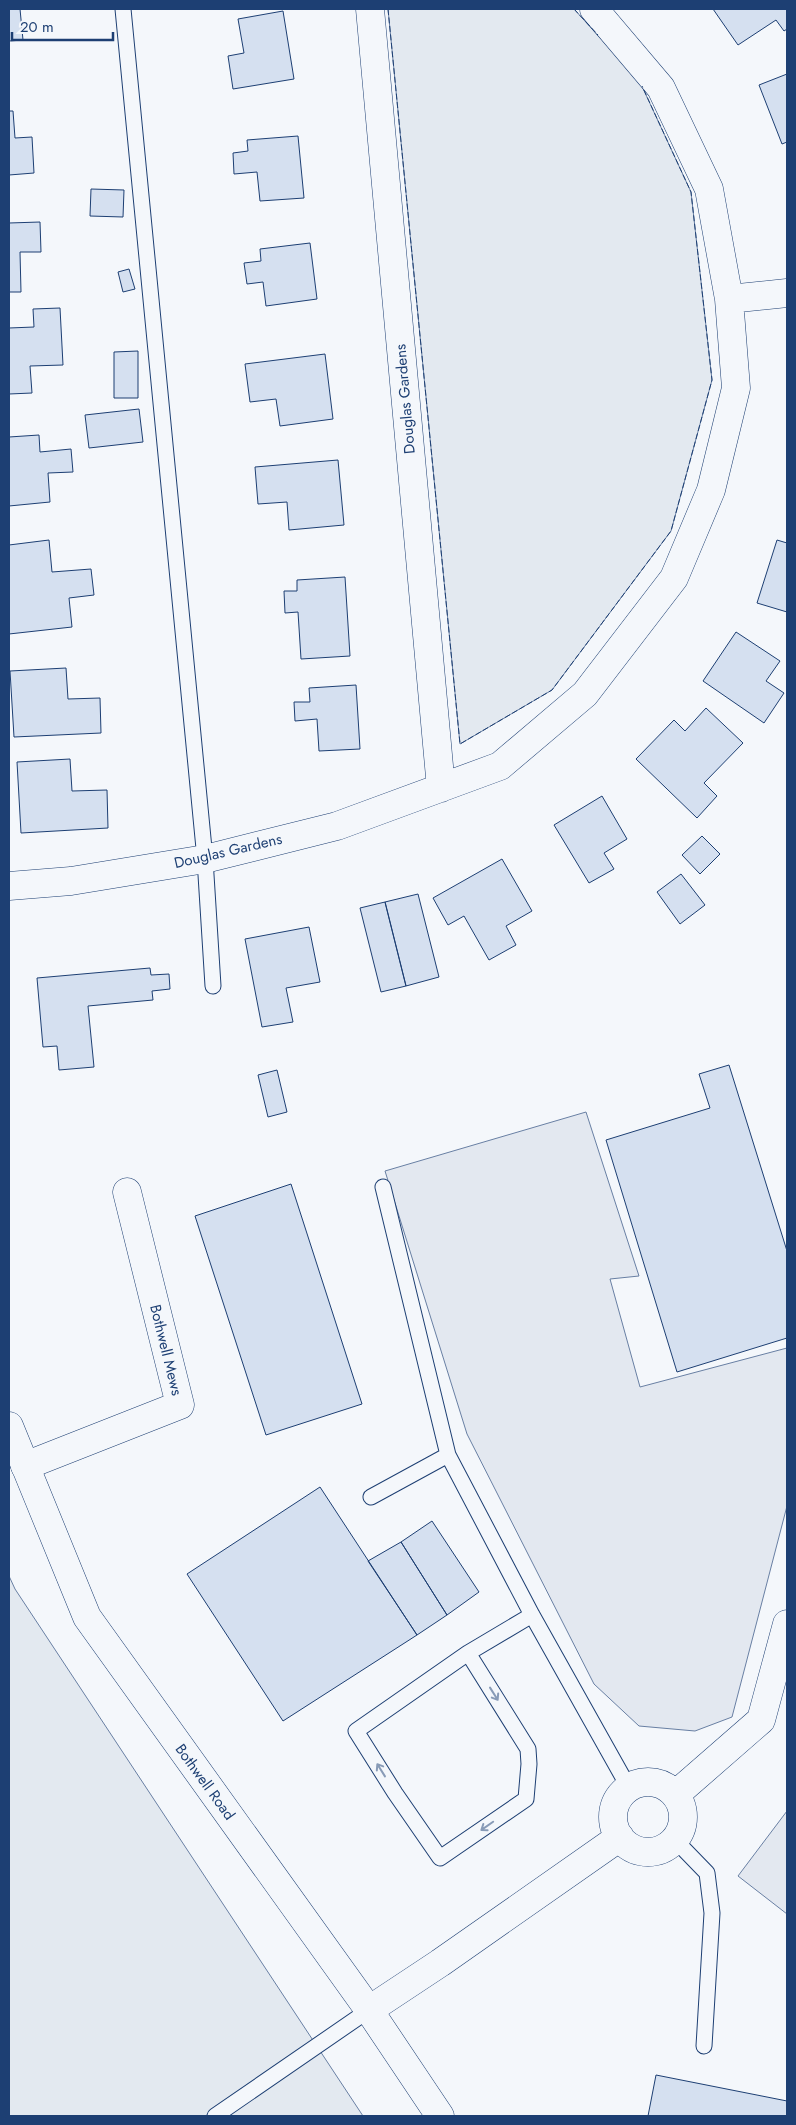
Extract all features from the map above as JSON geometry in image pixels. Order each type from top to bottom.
[{"type":"street","name":"Douglas Gardens","points":[[370,9],[441,788]]},
{"type":"street","name":"Douglas Gardens","points":[[9,886],[71,881],[205,858],[337,826],[500,766],[585,694],[674,578],[712,490],[736,388],[729,299],[709,188],[661,88],[594,9]]},
{"type":"street","points":[[729,299],[787,293]]},
{"type":"street","name":"Bothwell Mews","points":[[25,1466],[180,1405],[127,1192]]},
{"type":"street","name":"Bothwell Road","points":[[9,1426],[87,1617],[369,2010],[440,2116]]},
{"type":"street","points":[[676,1795],[761,1720],[787,1624]]},
{"type":"street","points":[[640,1782],[653,1782],[664,1786],[676,1795],[682,1806],[684,1818],[675,1840],[656,1851],[644,1852],[632,1848],[620,1837],[614,1826],[613,1814],[616,1803],[629,1788],[640,1782]]},
{"type":"street","points":[[369,2010],[620,1837]]},
{"type":"lane","points":[[123,9],[205,858],[213,986]]},
{"type":"lane","points":[[383,1187],[448,1455],[532,1615],[629,1788]]},
{"type":"lane","points":[[371,1497],[448,1455]]},
{"type":"lane","points":[[468,1653],[528,1748],[529,1764],[526,1799],[440,1858],[395,1793],[356,1731],[468,1653],[532,1615]]},
{"type":"lane","points":[[675,1840],[707,1873],[712,1913],[704,2046]]},
{"type":"lane","points":[[215,2116],[369,2010]]},
{"type":"shaded area","points":[[388,9],[574,9],[640,82],[691,192],[712,380],[671,531],[552,690],[460,744]]},
{"type":"shaded area","points":[[586,1112],[639,1276],[610,1279],[640,1387],[787,1348],[787,1506],[732,1717],[695,1731],[639,1726],[594,1684],[467,1434],[385,1171]]},
{"type":"shaded area","points":[[9,1576],[15,1589],[363,2116],[9,2116]]},
{"type":"shaded area","points":[[787,1811],[787,1914],[738,1876]]},
{"type":"building","points":[[9,9],[20,9],[23,40],[9,41]]},
{"type":"building","points":[[713,9],[787,9],[787,29],[784,31],[776,20],[738,45]]},
{"type":"building","points":[[283,11],[294,79],[233,89],[228,56],[244,53],[238,19]]},
{"type":"building","points":[[787,74],[787,142],[782,144],[759,85]]},
{"type":"building","points":[[9,111],[13,111],[15,138],[32,137],[34,173],[9,175]]},
{"type":"building","points":[[298,136],[304,198],[260,201],[257,172],[234,174],[233,153],[248,151],[247,140]]},
{"type":"building","points":[[91,189],[124,190],[123,217],[90,216]]},
{"type":"building","points":[[40,222],[41,252],[20,252],[21,292],[9,292],[9,223]]},
{"type":"building","points":[[310,243],[317,299],[266,306],[263,282],[247,284],[244,263],[261,261],[260,249]]},
{"type":"building","points":[[129,269],[135,289],[123,292],[118,272]]},
{"type":"building","points":[[60,308],[63,365],[30,366],[32,393],[9,394],[9,328],[34,327],[33,309]]},
{"type":"building","points":[[138,351],[138,398],[114,398],[114,352]]},
{"type":"building","points":[[325,354],[333,419],[280,426],[276,399],[250,402],[245,364]]},
{"type":"building","points":[[139,409],[143,442],[89,448],[85,415]]},
{"type":"building","points":[[39,435],[40,452],[71,449],[73,472],[48,473],[50,502],[9,506],[9,437]]},
{"type":"building","points":[[338,460],[344,525],[289,530],[287,502],[258,504],[255,467]]},
{"type":"building","points":[[49,540],[52,572],[91,569],[94,595],[69,598],[72,627],[9,634],[9,545]]},
{"type":"building","points":[[777,540],[787,543],[787,612],[757,603]]},
{"type":"building","points":[[345,577],[350,656],[301,659],[298,612],[285,613],[284,591],[297,591],[297,580]]},
{"type":"building","points":[[736,632],[780,661],[766,681],[784,693],[764,723],[703,681]]},
{"type":"building","points":[[66,668],[68,699],[100,698],[101,733],[14,737],[10,671]]},
{"type":"building","points":[[356,685],[360,749],[319,751],[317,719],[295,721],[294,702],[310,702],[309,688]]},
{"type":"building","points":[[706,708],[743,743],[704,783],[717,796],[697,818],[636,759],[674,720],[685,731]]},
{"type":"building","points":[[70,759],[72,791],[107,790],[108,828],[21,833],[17,762]]},
{"type":"building","points":[[602,796],[627,839],[604,853],[614,869],[589,883],[554,825]]},
{"type":"building","points":[[702,836],[720,854],[700,874],[682,855]]},
{"type":"building","points":[[502,859],[532,911],[506,926],[516,945],[489,960],[464,916],[448,925],[433,898]]},
{"type":"building","points":[[681,874],[705,905],[680,924],[657,892]]},
{"type":"building","points":[[418,894],[439,977],[406,986],[385,902]]},
{"type":"building","points":[[385,902],[406,986],[381,992],[360,908]]},
{"type":"building","points":[[309,927],[320,982],[286,988],[293,1022],[262,1027],[245,939]]},
{"type":"building","points":[[150,968],[151,975],[169,974],[170,989],[152,991],[153,1000],[88,1006],[94,1067],[59,1070],[57,1046],[43,1047],[37,978]]},
{"type":"building","points":[[729,1065],[787,1251],[787,1338],[677,1372],[606,1140],[710,1108],[699,1074]]},
{"type":"building","points":[[277,1070],[287,1112],[268,1117],[258,1075]]},
{"type":"building","points":[[291,1184],[362,1404],[266,1435],[195,1216]]},
{"type":"building","points":[[320,1487],[417,1635],[283,1721],[187,1574]]},
{"type":"building","points":[[432,1521],[479,1592],[447,1615],[401,1542]]},
{"type":"building","points":[[401,1542],[447,1615],[417,1635],[368,1561]]},
{"type":"building","points":[[656,2075],[787,2101],[787,2116],[648,2116]]},
{"type":"fence","points":[[388,9],[460,744],[552,690],[671,531],[712,380],[691,192],[642,86]]},
{"type":"fence","points":[[574,9],[598,35]]}]
